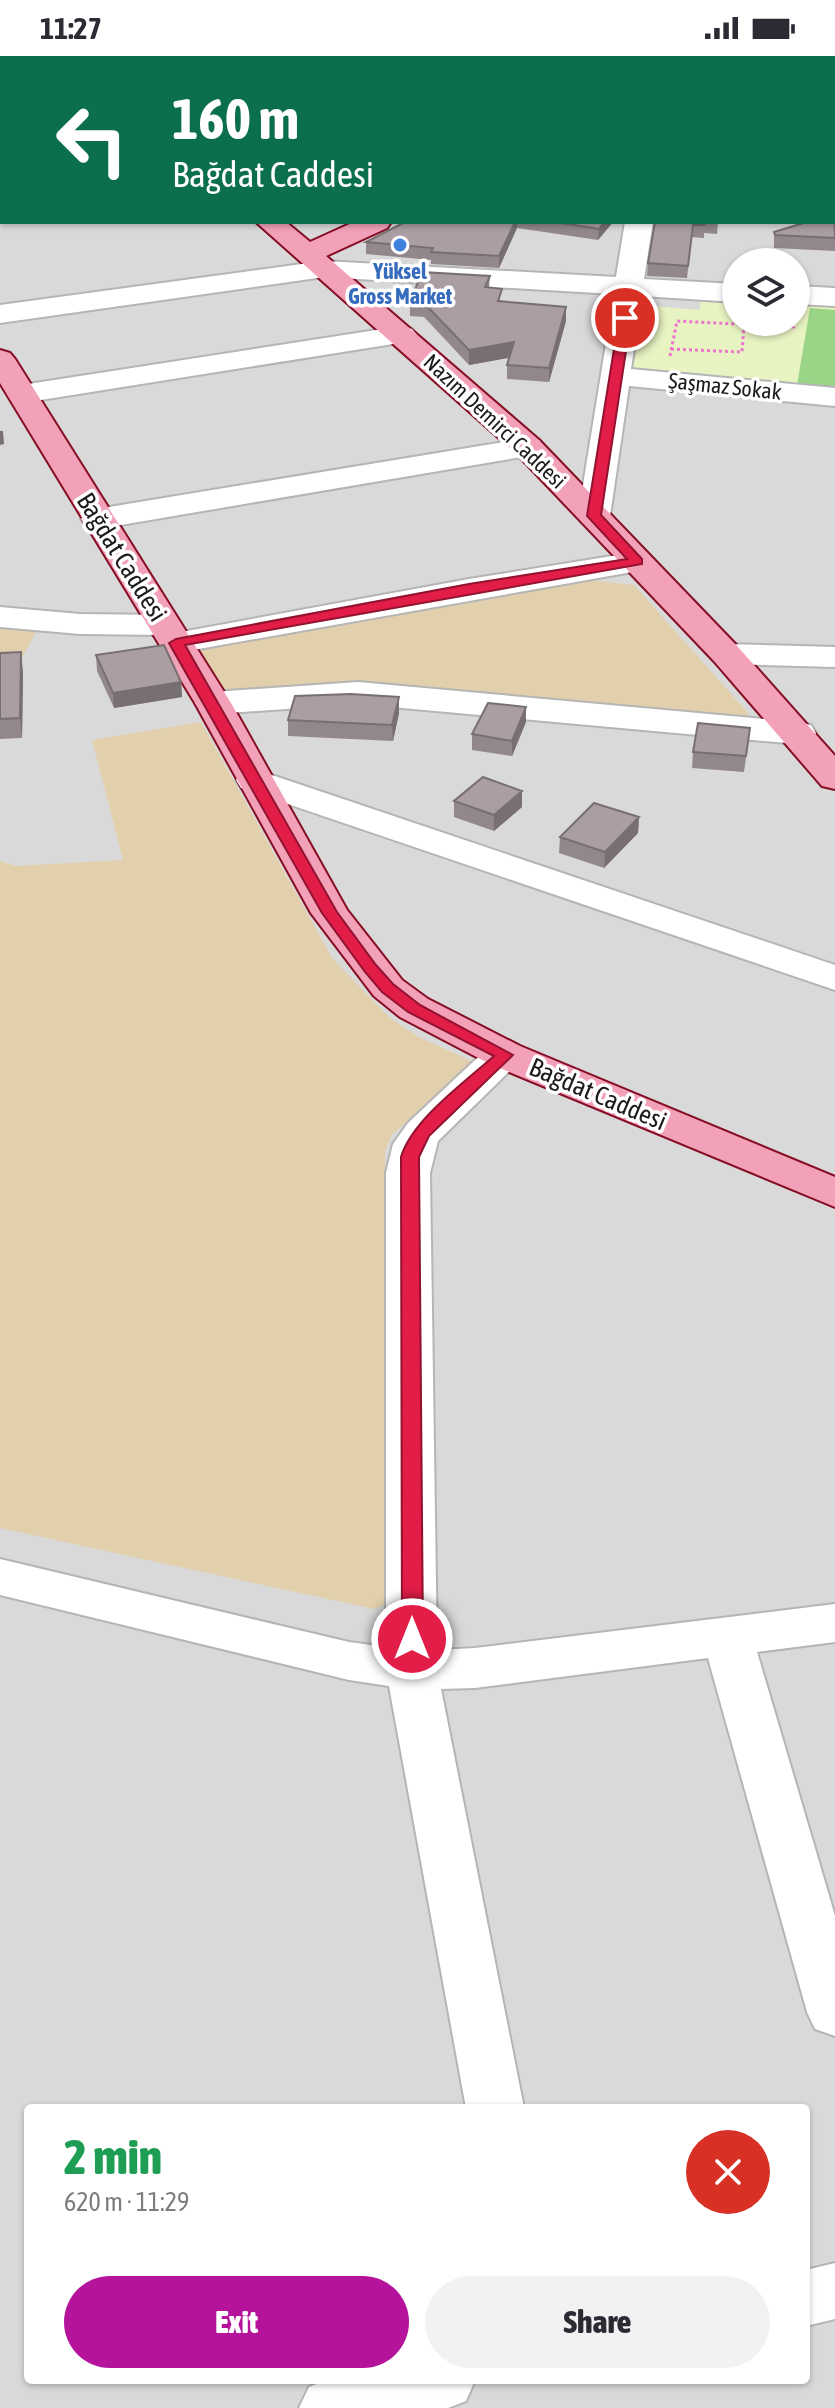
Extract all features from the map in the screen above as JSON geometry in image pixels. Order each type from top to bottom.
[{"type":"main road","name":"Nazım Demirci Caddesi","points":[[272,224],[528,447],[726,654],[835,778]]},
{"type":"main road","points":[[316,262],[374,224]]},
{"type":"main road","name":"Bağdat Caddesi","points":[[0,359],[213,703],[330,913],[388,988],[414,1008],[505,1055],[835,1193]]},
{"type":"street","points":[[594,516],[639,224]]},
{"type":"street","points":[[0,314],[316,262],[630,289],[722,292]]},
{"type":"street","points":[[810,296],[835,297]]},
{"type":"street","points":[[22,394],[402,335]]},
{"type":"street","name":"Şaşmaz Sokak","points":[[615,376],[835,397]]},
{"type":"street","points":[[97,519],[528,447]]},
{"type":"street","points":[[0,617],[170,634],[637,562]]},
{"type":"street","points":[[726,654],[835,657]]},
{"type":"street","points":[[213,703],[358,693],[798,733]]},
{"type":"street","points":[[254,780],[835,978]]},
{"type":"street","points":[[494,2104],[412,1670],[410,1157],[414,1144],[423,1132],[505,1055]]},
{"type":"street","points":[[0,1577],[349,1661],[412,1670],[475,1668],[835,1623]]},
{"type":"street","points":[[727,1637],[835,2012]]},
{"type":"street","points":[[810,2297],[835,2291]]},
{"type":"street","points":[[363,2404],[430,2384]]},
{"type":"path","points":[[665,380],[677,321],[722,324]]},
{"type":"path","points":[[671,349],[742,352],[743,336]]},
{"type":"shaded area","points":[[0,224],[835,224],[835,2408],[0,2408]]},
{"type":"shaded area","points":[[589,580],[634,585],[750,715],[741,718],[225,692],[194,647]]},
{"type":"shaded area","points":[[0,625],[37,630],[19,663],[0,668]]},
{"type":"shaded area","points":[[201,722],[332,958],[390,1018],[417,1036],[471,1061],[391,1136],[385,1152],[391,1598],[374,1609],[0,1528],[0,861],[16,866],[123,860],[92,740]]},
{"type":"green space","points":[[700,295],[722,296],[722,336],[810,336],[810,300],[835,301],[835,388],[620,371],[639,305],[700,310]]},
{"type":"green space","points":[[810,308],[835,310],[835,388],[797,385],[805,336],[810,336]]},
{"type":"building","points":[[401,224],[514,224],[499,256],[431,252],[433,248],[366,242]]},
{"type":"building","points":[[568,224],[603,224],[599,229]]},
{"type":"building","points":[[655,224],[705,224],[693,225],[688,266],[648,263]]},
{"type":"building","points":[[800,224],[834,224],[835,238],[775,235],[774,232]]},
{"type":"building","points":[[422,272],[490,276],[485,287],[502,289],[498,301],[566,307],[549,368],[507,365],[514,342],[469,350],[424,303],[410,302]]},
{"type":"building","points":[[164,645],[181,682],[113,693],[96,655]]},
{"type":"building","points":[[21,652],[20,718],[0,719],[0,653]]},
{"type":"building","points":[[351,694],[399,697],[392,725],[288,720],[295,696]]},
{"type":"building","points":[[488,703],[526,707],[512,741],[472,734]]},
{"type":"building","points":[[698,723],[750,728],[746,756],[693,752]]},
{"type":"building","points":[[483,777],[522,791],[494,815],[454,801]]},
{"type":"building","points":[[594,803],[639,817],[605,852],[560,837]]},
{"type":"place","name":"Yüksel Gross Market","points":[[400,245]]},
{"type":"route","points":[[412,1639],[410,1157],[414,1144],[423,1132],[505,1055],[414,1008],[388,988],[371,969],[330,913],[213,703],[176,643],[469,589],[637,562],[594,516],[625,318]]}]
